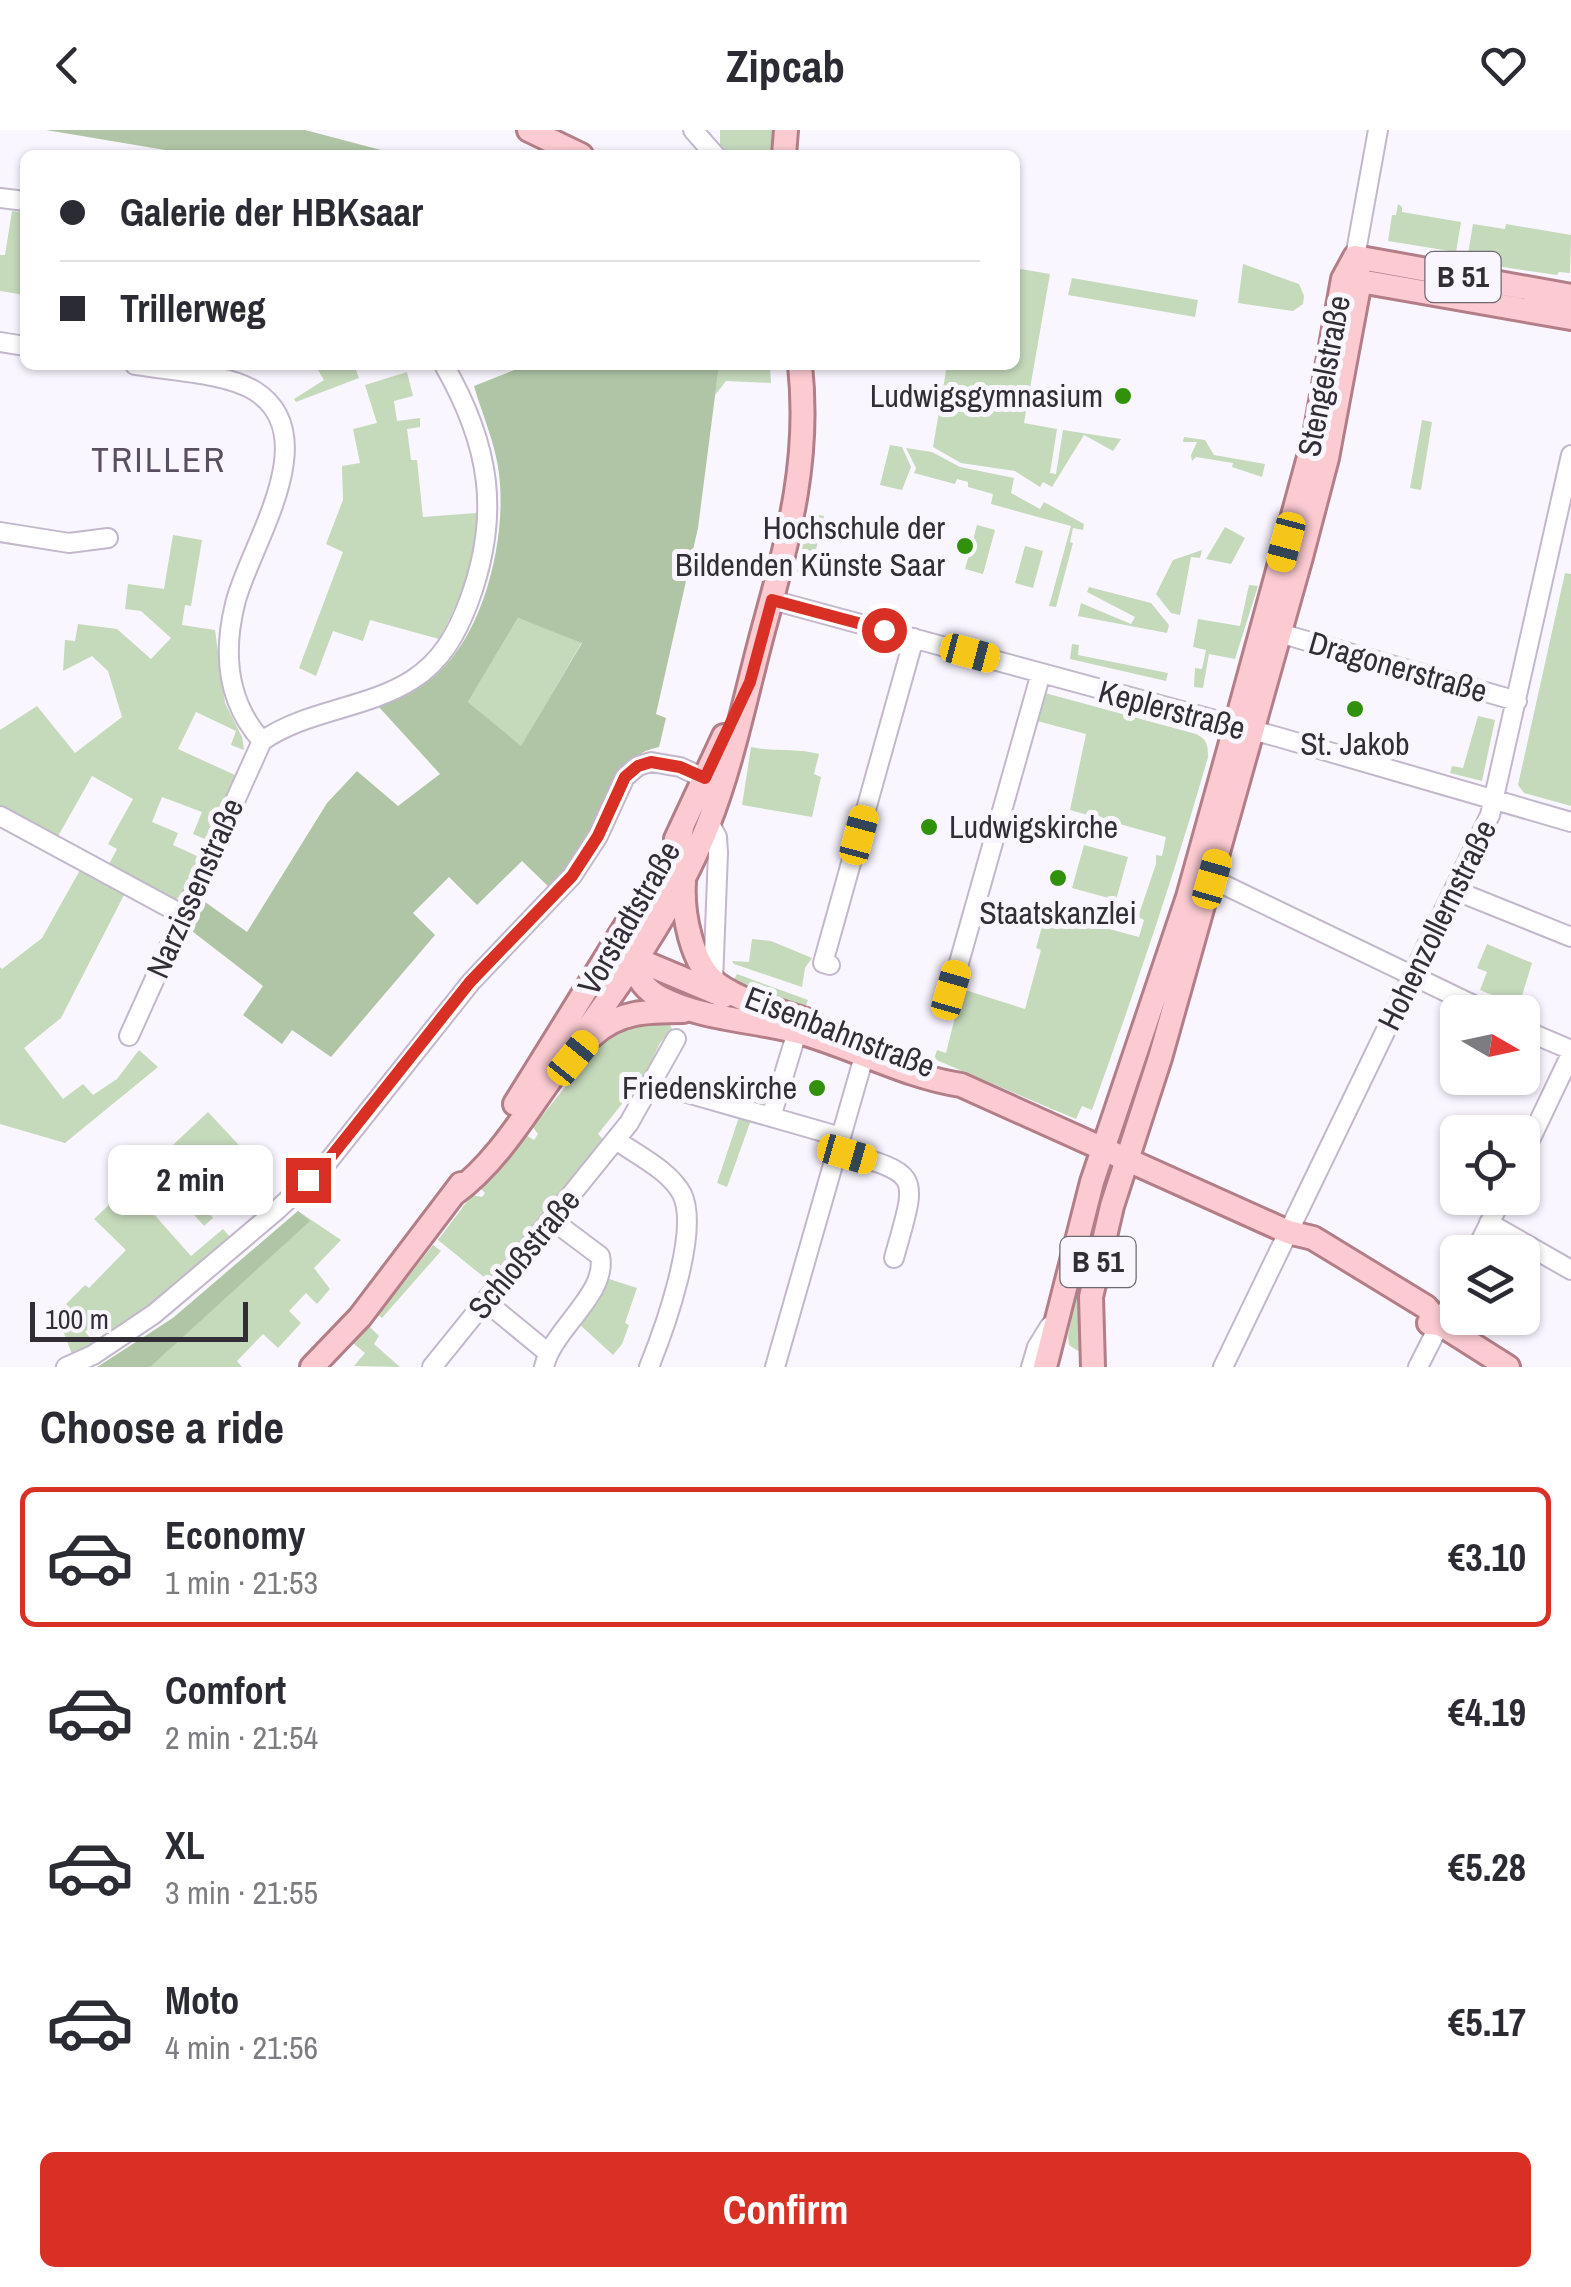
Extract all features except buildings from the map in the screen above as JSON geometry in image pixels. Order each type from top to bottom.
[{"type":"main road","points":[[529,130],[571,150]]},
{"type":"main road","name":"Stengelstraße","points":[[1045,1367],[1104,1149],[1279,633],[1327,458],[1360,281],[1355,258]]},
{"type":"main road","name":"Stengelstraße","points":[[1092,1356],[1094,1278],[1112,1206],[1212,879],[1315,435],[1343,279],[1355,258]]},
{"type":"main road","name":"B 51","points":[[1355,258],[1571,296]]},
{"type":"main road","name":"B 51","points":[[1360,281],[1571,318]]},
{"type":"main road","name":"Vorstadtstraße","points":[[455,1194],[486,1166],[634,961],[709,822],[713,783],[750,682],[772,600],[802,453],[800,370]]},
{"type":"main road","name":"Vorstadtstraße","points":[[312,1367],[360,1317],[455,1194],[600,972],[682,828],[713,783]]},
{"type":"main road","points":[[682,828],[678,851],[636,931],[634,961],[645,987],[654,995],[697,1011]]},
{"type":"main road","name":"Eisenbahnstraße","points":[[685,872],[684,908],[689,935],[714,981],[780,1012],[932,1065],[961,1085],[1288,1232],[1306,1250],[1420,1319],[1440,1324]]},
{"type":"main road","points":[[600,972],[634,961],[658,966],[737,1002],[780,1012]]},
{"type":"main road","points":[[548,1082],[614,1019],[646,1012],[697,1011]]},
{"type":"main road","name":"Eisenbahnstraße","points":[[697,1011],[796,1032],[937,1082],[961,1085]]},
{"type":"main road","points":[[1070,1266],[1071,1297],[1063,1347],[1075,1356],[1092,1356]]},
{"type":"main road","name":"Eisenbahnstraße","points":[[1457,1335],[1508,1367]]},
{"type":"street","points":[[692,130],[710,150]]},
{"type":"street","points":[[1355,258],[1378,130]]},
{"type":"street","points":[[163,370],[241,384],[270,404],[280,426],[284,444],[282,479],[236,600],[229,640],[234,693],[244,718],[262,741],[414,679],[445,651],[460,626],[486,552],[487,492],[468,409],[447,370]]},
{"type":"street","name":"Hohenzollernstraße","points":[[1222,1367],[1496,800],[1571,455]]},
{"type":"street","points":[[0,532],[68,544],[108,538]]},
{"type":"street","name":"Keplerstraße","points":[[772,600],[1571,822]]},
{"type":"street","name":"Dragonerstraße","points":[[1279,633],[1518,700]]},
{"type":"street","points":[[830,964],[823,963],[914,638]]},
{"type":"street","points":[[949,998],[1041,672]]},
{"type":"street","name":"Narzissenstraße","points":[[129,1036],[262,741]]},
{"type":"street","points":[[66,1367],[93,1355],[154,1314],[263,1223],[326,1163],[470,982],[572,876],[598,836],[625,777],[638,766],[651,762],[680,767],[713,783]]},
{"type":"street","points":[[0,816],[184,915]]},
{"type":"street","name":"Vorstadtstraße","points":[[709,822],[718,837],[714,981]]},
{"type":"street","points":[[1212,879],[1451,995]]},
{"type":"street","points":[[1454,890],[1571,937]]},
{"type":"street","points":[[772,1118],[796,1032]]},
{"type":"street","points":[[1540,1037],[1571,1052],[1540,1118]]},
{"type":"street","name":"Schloßstraße","points":[[432,1367],[620,1143],[676,1039]]},
{"type":"street","points":[[775,1367],[865,1054]]},
{"type":"street","points":[[673,1089],[772,1118],[900,1170],[909,1184],[910,1202],[894,1258]]},
{"type":"street","points":[[620,1143],[671,1180],[686,1206],[676,1290],[649,1367]]},
{"type":"street","points":[[1484,1235],[1494,1215]]},
{"type":"street","points":[[489,1297],[546,1359],[588,1299],[602,1270],[600,1256],[552,1220]]},
{"type":"street","points":[[1490,1223],[1571,1270]]},
{"type":"street","points":[[1031,1367],[1037,1348],[1058,1313]]},
{"type":"street","points":[[1418,1367],[1440,1324]]},
{"type":"green space","points":[[46,130],[305,130],[381,150],[165,150]]},
{"type":"green space","points":[[720,130],[776,130],[774,150],[724,150]]},
{"type":"green space","points":[[1398,204],[1402,212],[1461,222],[1456,252],[1388,241]]},
{"type":"green space","points":[[12,211],[20,212],[20,294],[0,291],[0,255],[5,255]]},
{"type":"green space","points":[[1473,224],[1505,229],[1506,224],[1571,235],[1570,273],[1557,275],[1489,265],[1490,258],[1468,254]]},
{"type":"green space","points":[[1243,264],[1299,284],[1303,304],[1293,311],[1238,303]]},
{"type":"green space","points":[[1020,269],[1050,274],[1024,423],[1057,429],[1050,473],[1056,474],[1063,430],[1121,439],[1113,451],[1084,435],[1052,487],[1043,482],[1040,487],[1015,471],[961,463],[933,447],[946,370],[1020,370]]},
{"type":"green space","points":[[1072,278],[1198,300],[1195,317],[1068,295]]},
{"type":"green space","points":[[318,370],[356,370],[359,378],[296,402],[294,399],[324,380]]},
{"type":"green space","points":[[514,370],[718,370],[698,528],[656,714],[666,718],[659,747],[643,752],[621,770],[584,844],[551,889],[522,861],[477,905],[449,877],[413,913],[435,935],[331,1057],[292,1030],[282,1044],[243,1015],[263,986],[188,928],[201,899],[247,932],[327,803],[357,771],[398,806],[440,774],[378,706],[425,684],[438,673],[454,655],[480,608],[496,553],[501,499],[492,441],[474,386]],"holes":[[[518,618],[582,643],[521,746],[468,702]]]},
{"type":"green space","points":[[718,370],[770,370],[771,383],[726,381],[715,395]]},
{"type":"green space","points":[[407,372],[413,396],[394,401],[397,421],[420,418],[420,427],[407,429],[411,460],[417,460],[423,517],[476,513],[474,546],[466,578],[439,639],[370,620],[363,641],[333,631],[316,676],[299,668],[343,552],[326,544],[343,500],[342,466],[360,463],[353,429],[377,423],[365,385]]},
{"type":"green space","points":[[1422,420],[1432,422],[1421,490],[1410,488]]},
{"type":"green space","points":[[1184,437],[1205,440],[1214,455],[1265,464],[1262,477],[1232,467],[1233,463],[1196,457],[1192,461],[1197,442],[1183,442]]},
{"type":"green space","points":[[890,445],[902,447],[911,467],[902,490],[880,485]]},
{"type":"green space","points":[[906,448],[932,452],[960,467],[1014,478],[1011,493],[1040,509],[1044,502],[1084,524],[1083,530],[1073,528],[1073,543],[1056,607],[1049,606],[1071,526],[991,504],[993,494],[968,487],[968,482],[957,479],[955,484],[914,473],[916,468]]},
{"type":"green space","points":[[814,514],[824,516],[810,575],[797,572],[808,522],[812,522]]},
{"type":"green space","points":[[977,525],[995,530],[983,574],[965,569]]},
{"type":"green space","points":[[1225,527],[1245,538],[1231,564],[1206,559]]},
{"type":"green space","points":[[173,535],[202,540],[191,606],[185,605],[182,625],[215,630],[225,703],[242,737],[244,750],[231,745],[236,731],[196,712],[178,749],[235,775],[207,840],[193,834],[202,812],[162,797],[152,822],[178,833],[173,845],[199,857],[183,895],[176,899],[108,866],[117,849],[108,844],[133,799],[92,776],[57,838],[0,805],[0,730],[37,706],[75,753],[122,717],[108,671],[92,656],[63,671],[65,640],[75,641],[78,624],[117,629],[151,659],[171,638],[141,611],[125,609],[128,584],[164,589]]},
{"type":"green space","points":[[1025,546],[1043,551],[1033,588],[1015,583]]},
{"type":"green space","points":[[1202,550],[1200,558],[1191,557],[1180,615],[1171,613],[1156,594],[1173,560]]},
{"type":"green space","points":[[1565,573],[1571,574],[1571,806],[1524,793],[1518,785]]},
{"type":"green space","points":[[1249,585],[1258,586],[1235,659],[1209,654],[1203,688],[1194,687],[1195,668],[1202,669],[1206,650],[1193,647],[1198,619],[1240,626]]},
{"type":"green space","points":[[1089,587],[1151,603],[1169,625],[1167,633],[1078,616],[1081,603],[1131,624],[1135,617],[1087,592]]},
{"type":"green space","points":[[518,618],[582,642],[521,747],[468,702]]},
{"type":"green space","points":[[1072,644],[1079,645],[1078,655],[1168,673],[1166,681],[1070,659]]},
{"type":"green space","points":[[1045,693],[1196,734],[1205,740],[1208,749],[1181,846],[1108,1066],[1092,1110],[1082,1106],[1076,1119],[934,1059],[937,1050],[946,1053],[962,989],[1025,1009],[1041,950],[1036,948],[1046,912],[1139,937],[1144,920],[1138,917],[1156,855],[1162,856],[1166,837],[1070,810],[1086,734],[1037,721]]},
{"type":"green space","points":[[1478,716],[1495,720],[1482,781],[1450,773],[1452,766],[1463,768]]},
{"type":"green space","points":[[751,747],[819,754],[814,774],[821,777],[812,817],[742,805]]},
{"type":"green space","points":[[1084,845],[1128,857],[1116,900],[1072,888]]},
{"type":"green space","points":[[80,870],[124,895],[61,1018],[24,1048],[63,1099],[83,1084],[93,1095],[117,1079],[139,1050],[158,1067],[65,1143],[0,1124],[0,967],[42,938]]},
{"type":"green space","points":[[752,939],[771,941],[812,958],[805,968],[802,987],[734,964],[732,961],[749,962]]},
{"type":"green space","points":[[1487,944],[1532,963],[1522,995],[1492,995],[1480,990],[1487,972],[1477,968]]},
{"type":"green space","points":[[737,974],[808,1000],[804,1011],[733,981]]},
{"type":"green space","points":[[652,1022],[670,1025],[672,1029],[660,1043],[645,1075],[598,1134],[605,1141],[490,1282],[438,1240],[472,1195],[482,1197],[483,1183],[526,1135],[534,1140],[538,1134],[533,1127],[607,1035]]},
{"type":"green space","points":[[208,1112],[268,1176],[267,1182],[254,1197],[224,1165],[193,1193],[213,1218],[204,1226],[173,1191],[151,1211],[191,1256],[223,1229],[231,1238],[151,1306],[112,1332],[99,1319],[85,1332],[95,1343],[72,1354],[62,1328],[69,1321],[64,1316],[71,1309],[66,1304],[85,1285],[89,1288],[126,1250],[94,1219]]},
{"type":"green space","points":[[739,1117],[751,1120],[727,1187],[717,1183]]},
{"type":"green space","points":[[1100,1190],[1106,1192],[1085,1278],[1082,1346],[1078,1351],[1069,1345],[1068,1336]]},
{"type":"green space","points":[[298,1211],[341,1240],[314,1268],[330,1289],[317,1304],[306,1293],[289,1311],[301,1323],[278,1348],[263,1334],[237,1361],[242,1367],[112,1367],[107,1362],[173,1318]]},
{"type":"green space","points":[[298,1211],[310,1221],[150,1367],[97,1367],[173,1318]]},
{"type":"green space","points":[[433,1245],[441,1251],[382,1318],[378,1315]]},
{"type":"green space","points":[[606,1278],[637,1288],[625,1323],[629,1325],[613,1355],[579,1324]]},
{"type":"green space","points":[[370,1327],[379,1336],[374,1344],[400,1367],[354,1366],[365,1353],[349,1340]]},
{"type":"place","name":"Ludwigsgymnasium","points":[[1123,396]]},
{"type":"place","name":"Hochschule der Bildenden Künste Saar","points":[[965,546]]},
{"type":"place","name":"St. Jakob","points":[[1355,709]]},
{"type":"place","name":"Ludwigskirche","points":[[929,827]]},
{"type":"place","name":"Staatskanzlei","points":[[1058,878]]},
{"type":"place","name":"Friedenskirche","points":[[817,1088]]},
{"type":"district","name":"TRILLER","points":[[159,460]]},
{"type":"route","points":[[308,1180],[326,1163],[470,982],[572,876],[598,836],[625,777],[638,766],[651,762],[680,767],[705,778],[750,682],[772,600],[884,630]]}]
